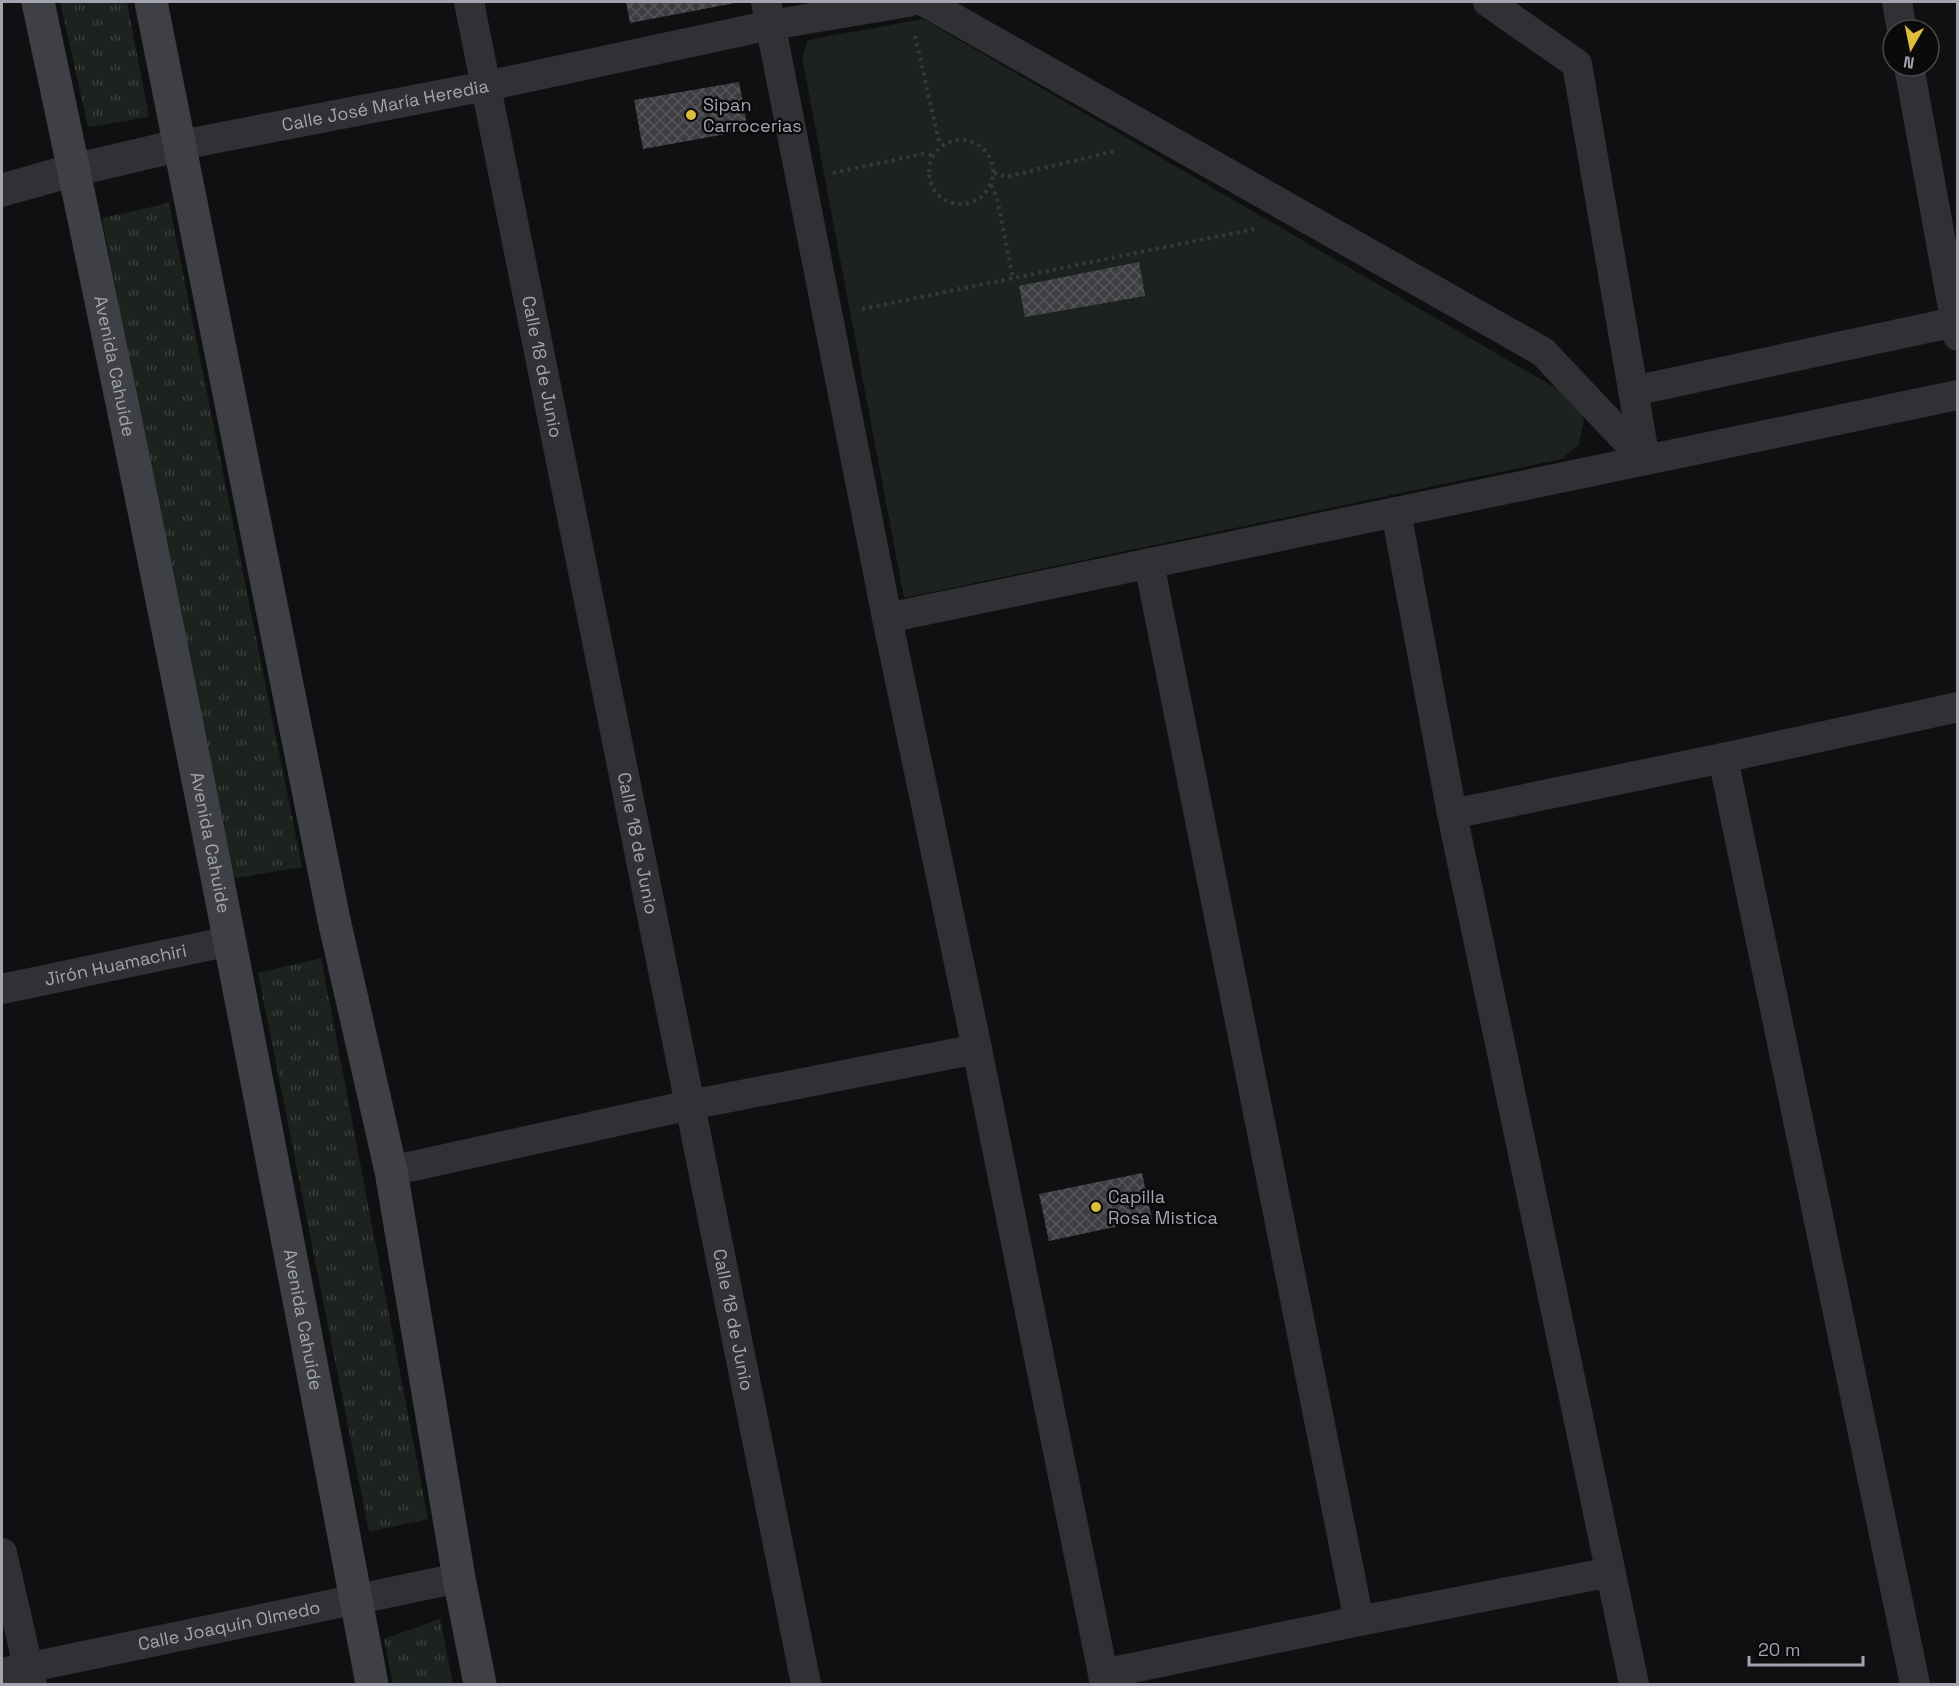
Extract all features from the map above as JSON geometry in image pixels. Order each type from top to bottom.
[{"type":"main road","name":"Avenida Cahuide","points":[[38,2],[230,941],[372,1684]]},
{"type":"main road","points":[[151,2],[331,910],[391,1171],[459,1578],[480,1684]]},
{"type":"street","name":"Calle 18 de Junio","points":[[469,2],[806,1684]]},
{"type":"street","points":[[1488,2],[1577,64],[1645,460]]},
{"type":"street","points":[[1897,2],[1900,18]]},
{"type":"street","name":"Calle José María Heredia","points":[[2,190],[74,170],[181,145],[486,86],[768,13],[915,10]]},
{"type":"street","points":[[915,10],[1543,352],[1645,460]]},
{"type":"street","points":[[768,13],[886,618],[977,1049],[1104,1679],[1359,1621],[1611,1572]]},
{"type":"street","points":[[1633,392],[1956,329],[1911,78]]},
{"type":"street","points":[[1935,209],[1958,189]]},
{"type":"street","points":[[886,618],[1958,395]]},
{"type":"street","points":[[1396,512],[1452,814],[1634,1684]]},
{"type":"street","points":[[1149,563],[1359,1621]]},
{"type":"street","points":[[1452,814],[1958,707]]},
{"type":"street","points":[[1724,758],[1915,1684]]},
{"type":"street","name":"Jirón Huamachiri","points":[[2,989],[230,941]]},
{"type":"street","points":[[391,1171],[690,1105],[977,1049]]},
{"type":"street","points":[[2,1553],[20,1675]]},
{"type":"street","name":"Calle Joaquín Olmedo","points":[[20,1675],[459,1578]]},
{"type":"path","points":[[915,10],[940,146]]},
{"type":"path","points":[[964,139],[986,150],[992,161],[994,173],[991,184],[984,195],[972,202],[959,204],[946,201],[935,193],[928,168],[932,155],[940,146],[951,140],[964,139]]},
{"type":"path","points":[[994,173],[1006,177],[1119,150]]},
{"type":"path","points":[[830,174],[922,154],[932,155]]},
{"type":"path","points":[[991,184],[997,198],[1013,278]]},
{"type":"path","points":[[855,310],[1255,229]]},
{"type":"green space","points":[[60,2],[127,2],[149,117],[88,127]]},
{"type":"green space","points":[[923,19],[1578,401],[1584,420],[1579,444],[1562,459],[904,598],[802,57],[808,40]]},
{"type":"green space","points":[[169,203],[302,867],[231,879],[102,218]]},
{"type":"green space","points":[[321,958],[428,1519],[369,1532],[258,973]]},
{"type":"green space","points":[[440,1619],[453,1684],[393,1684],[384,1639]]},
{"type":"building","points":[[626,2],[735,2],[735,3],[630,23]]},
{"type":"building","name":"Sipan Carrocerias","points":[[739,82],[748,130],[643,149],[634,100]]},
{"type":"building","points":[[1139,262],[1145,296],[1025,317],[1019,286]]},
{"type":"building","name":"Capilla Rosa Mistica","points":[[1142,1173],[1152,1219],[1049,1241],[1039,1194]]},
{"type":"place","name":"Sipan Carrocerias","points":[[691,115]]},
{"type":"place","name":"Capilla Rosa Mistica","points":[[1096,1207]]}]
